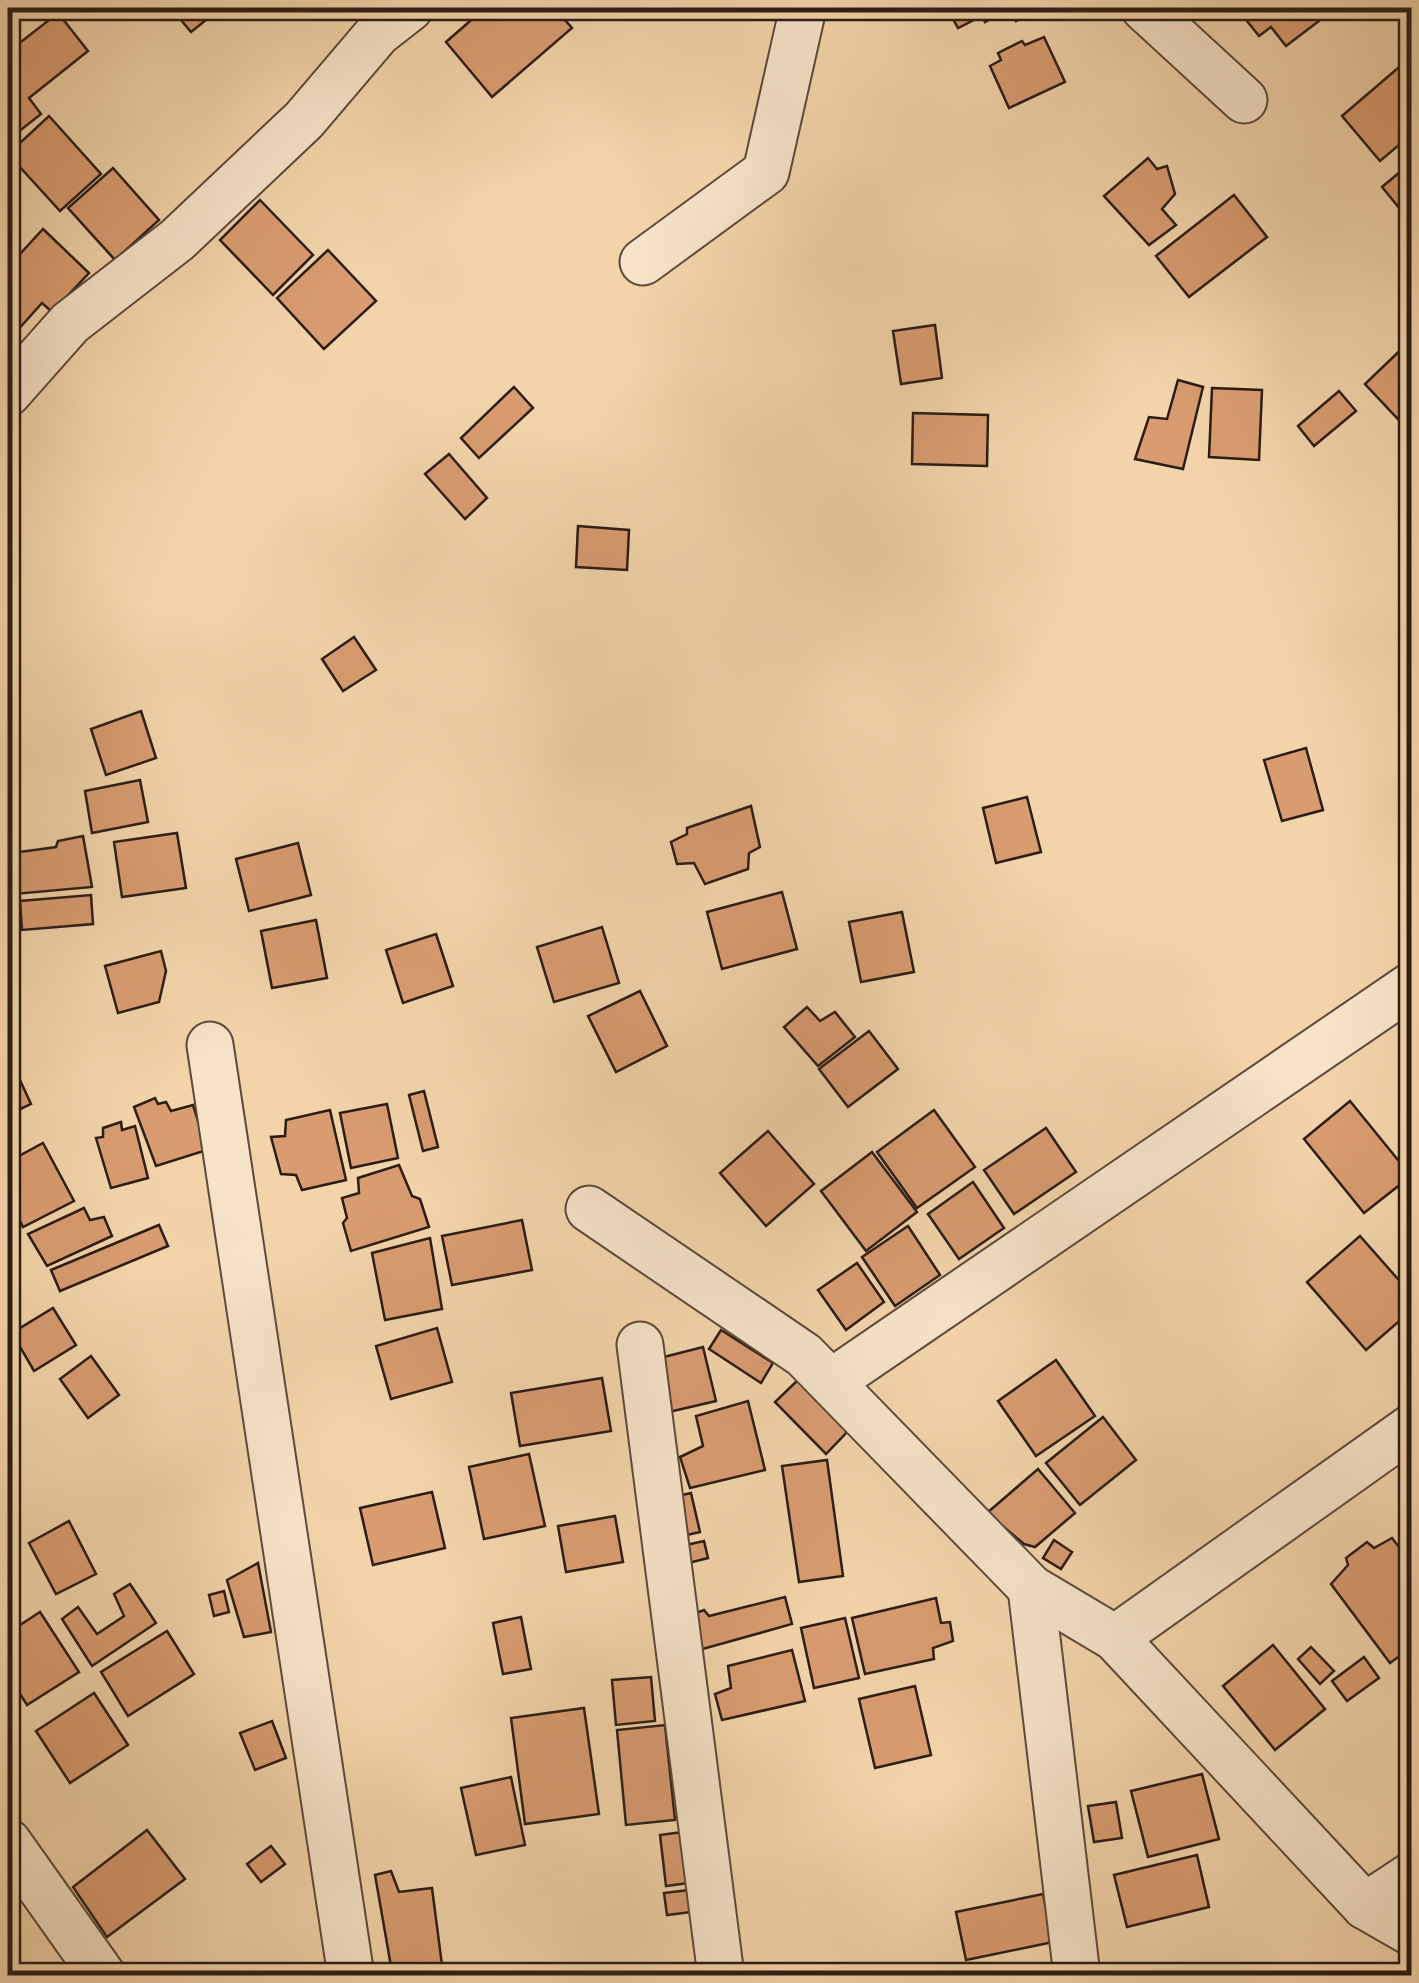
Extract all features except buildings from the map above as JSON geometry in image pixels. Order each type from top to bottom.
[{"type":"street","points":[[8,394],[70,323],[178,240],[304,120],[378,33],[410,8]]},
{"type":"street","points":[[642,262],[766,172],[802,8]]},
{"type":"street","points":[[1144,8],[1244,100]]},
{"type":"street","points":[[831,1382],[1412,985]]},
{"type":"street","points":[[210,1045],[339,1969]]},
{"type":"street","points":[[589,1208],[804,1355],[1031,1588],[1115,1638],[1364,1906],[1412,1932]]},
{"type":"street","points":[[640,1345],[721,1976]]},
{"type":"street","points":[[1115,1638],[1412,1426]]},
{"type":"street","points":[[1031,1588],[1077,1976]]},
{"type":"street","points":[[8,1842],[102,1976]]},
{"type":"street","points":[[1364,1906],[1412,1874]]}]
